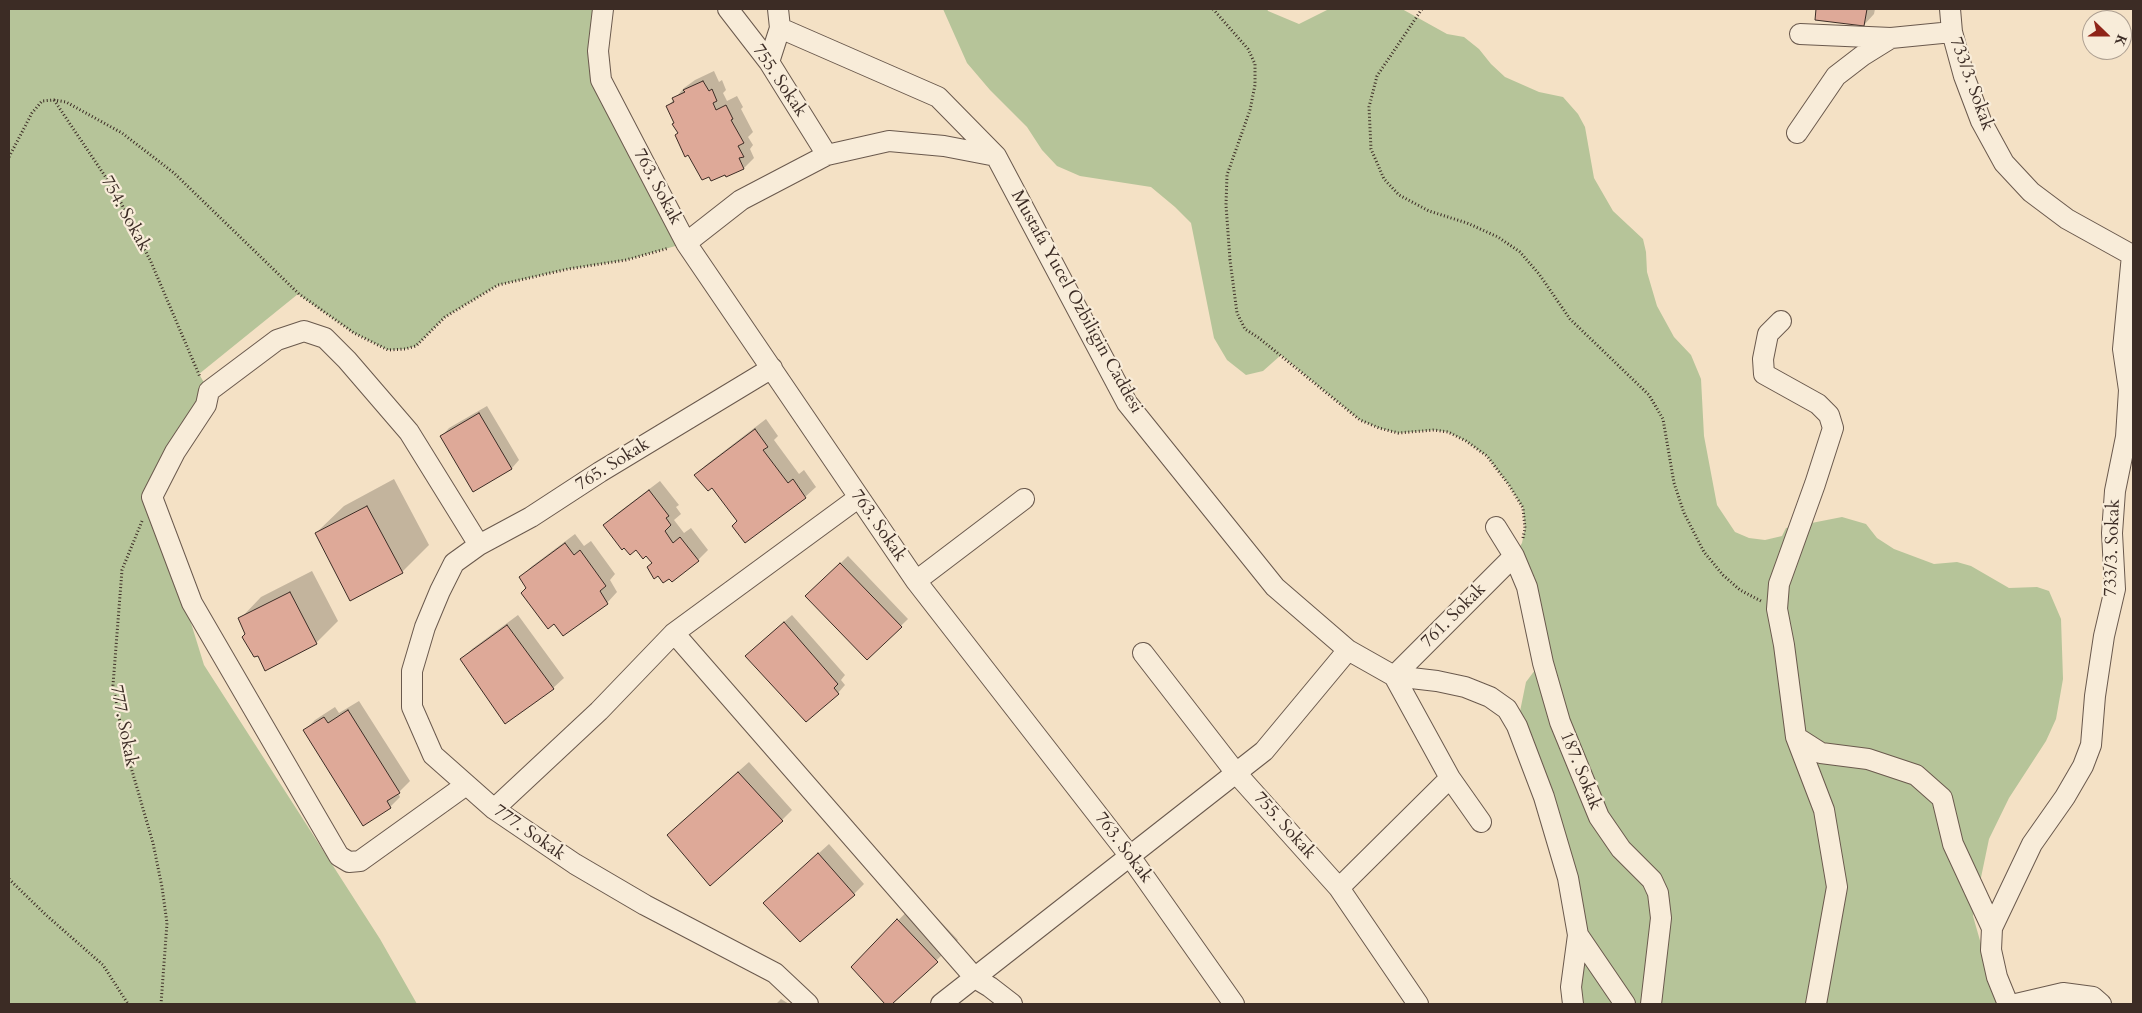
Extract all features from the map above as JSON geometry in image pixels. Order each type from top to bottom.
[{"type":"street","name":"763. Sokak","points":[[603,9],[598,51],[601,80],[686,243],[916,581],[1129,855],[1234,1004]]},
{"type":"street","name":"755. Sokak","points":[[728,9],[769,62],[827,155]]},
{"type":"street","name":"733/3. Sokak","points":[[1950,9],[1952,32],[1964,76],[1981,121],[2004,163],[2031,192],[2067,219],[2133,254],[2123,350],[2129,390],[2126,437],[2115,492],[2112,533],[2115,589],[2104,636],[2095,696],[2091,745],[2084,766],[2032,844],[1992,928],[1991,950],[1997,977],[2008,1004]]},
{"type":"street","name":"Mustafa Yucel Ozbiligin Caddesi","points":[[769,62],[779,18],[938,97],[996,156],[1127,403],[1275,586],[1348,650],[1394,676]]},
{"type":"street","points":[[1800,34],[1891,38],[1952,32]]},
{"type":"street","points":[[1797,133],[1836,76],[1862,56],[1891,38]]},
{"type":"street","points":[[686,243],[741,200],[827,155],[889,141],[944,146],[996,156]]},
{"type":"street","points":[[1781,321],[1768,334],[1763,360],[1764,374],[1818,404],[1829,415],[1833,428],[1779,584],[1777,609],[1784,645],[1796,737],[1824,810],[1837,887],[1816,1004]]},
{"type":"street","points":[[466,785],[360,861],[349,862],[339,856],[192,603],[152,497],[208,398],[277,340],[304,331],[325,338],[347,360],[409,432],[479,546]]},
{"type":"street","name":"765. Sokak","points":[[454,563],[772,368]]},
{"type":"street","points":[[494,809],[599,712],[674,634],[858,498]]},
{"type":"street","points":[[916,581],[1024,499]]},
{"type":"street","name":"187. Sokak","points":[[1496,527],[1514,556],[1527,586],[1544,663],[1560,722],[1599,818],[1621,849],[1652,880],[1658,893],[1661,918],[1651,1004]]},
{"type":"street","name":"761. Sokak","points":[[1394,676],[1514,556]]},
{"type":"street","name":"777. Sokak","points":[[454,563],[436,600],[412,671],[412,707],[433,755],[494,809],[574,864],[645,905],[775,973],[808,1004]]},
{"type":"street","points":[[674,634],[975,978],[990,986],[1012,1004]]},
{"type":"street","points":[[941,1004],[1264,751],[1348,650]]},
{"type":"street","name":"755. Sokak","points":[[1143,653],[1236,773],[1339,888],[1417,1004]]},
{"type":"street","points":[[1394,676],[1450,778],[1481,822]]},
{"type":"street","points":[[1394,676],[1437,681],[1465,687],[1490,697],[1507,709],[1517,726],[1559,843],[1568,878],[1578,935],[1571,987],[1573,1004]]},
{"type":"street","name":"733/3. Sokak","points":[[1796,737],[1821,753],[1868,759],[1916,775],[1942,798],[1953,844],[1992,928]]},
{"type":"street","points":[[1339,888],[1450,778]]},
{"type":"street","points":[[1578,935],[1625,1004]]},
{"type":"street","points":[[2016,1004],[2063,993],[2093,997],[2101,1004]]},
{"type":"path","points":[[1213,9],[1248,49],[1255,64],[1255,85],[1250,110],[1227,175],[1226,206],[1230,260],[1237,313],[1245,329],[1259,338],[1360,420],[1398,433],[1434,430],[1448,432],[1466,441],[1487,456],[1509,485],[1523,508],[1525,528],[1522,543],[1514,556]]},
{"type":"path","points":[[1422,9],[1377,76],[1369,107],[1371,150],[1384,179],[1400,195],[1429,211],[1467,223],[1498,238],[1520,252],[1539,274],[1570,319],[1649,395],[1663,419],[1674,484],[1684,513],[1704,552],[1722,575],[1740,590],[1777,609]]},
{"type":"path","name":"754. Sokak","points":[[54,100],[114,191],[151,262],[208,398]]},
{"type":"path","points":[[9,156],[32,113],[42,101],[66,102],[122,133],[174,173],[299,294],[354,333],[388,350],[416,346],[445,317],[498,285],[568,269],[626,260],[686,243]]},
{"type":"path","name":"777. Sokak","points":[[152,497],[122,570],[113,685],[124,743],[153,843],[162,887],[167,923],[166,957],[161,1004]]},
{"type":"path","points":[[9,879],[46,915],[103,965],[128,1004]]},
{"type":"green space","points":[[9,9],[603,9],[598,51],[686,243],[626,260],[568,269],[498,285],[445,317],[416,346],[405,349],[388,350],[354,333],[298,294],[199,374],[209,391],[152,497],[204,665],[380,939],[417,1004],[9,1004]]},
{"type":"green space","points":[[943,9],[1267,9],[1299,24],[1329,9],[1402,9],[1447,34],[1464,37],[1479,49],[1505,77],[1539,92],[1563,97],[1578,114],[1585,127],[1594,178],[1613,211],[1643,239],[1647,272],[1657,306],[1674,337],[1691,355],[1701,379],[1704,436],[1717,505],[1735,532],[1749,538],[1765,540],[1782,536],[1786,528],[1842,517],[1866,524],[1877,538],[1894,549],[1934,564],[1957,562],[1971,566],[2009,588],[2037,587],[2049,591],[2061,619],[2063,679],[2056,719],[2046,741],[2009,798],[1989,839],[1973,916],[1998,1004],[1577,1004],[1578,935],[1517,726],[1526,682],[1535,670],[1514,556],[1522,543],[1525,528],[1523,508],[1509,485],[1487,456],[1466,441],[1448,432],[1434,430],[1398,433],[1360,420],[1281,355],[1263,371],[1246,375],[1227,360],[1214,338],[1191,223],[1151,187],[1080,176],[1057,166],[1042,150],[1027,127],[990,90],[967,63]]},
{"type":"building","points":[[1816,9],[1867,9],[1864,26],[1815,20]]},
{"type":"building","points":[[703,81],[709,91],[712,89],[717,101],[713,103],[716,110],[726,105],[733,119],[731,120],[744,143],[738,146],[744,157],[739,158],[744,169],[711,181],[709,177],[702,180],[688,155],[685,157],[675,135],[678,133],[672,124],[674,123],[666,106],[674,102],[672,98],[685,92],[683,90]]},
{"type":"building","points":[[479,413],[512,469],[473,492],[440,436]]},
{"type":"building","points":[[755,429],[768,447],[763,450],[788,483],[793,479],[806,498],[745,543],[732,526],[737,521],[712,488],[708,491],[694,475]]},
{"type":"building","points":[[649,490],[669,516],[666,518],[671,525],[665,531],[673,543],[680,537],[699,561],[672,582],[669,579],[663,583],[658,576],[654,579],[647,567],[652,563],[646,556],[643,559],[636,550],[630,555],[624,548],[622,550],[603,525]]},
{"type":"building","points":[[367,506],[403,573],[350,601],[315,533]]},
{"type":"building","points":[[565,543],[574,555],[580,550],[606,586],[600,591],[608,604],[563,636],[554,624],[548,629],[521,593],[526,588],[519,577]]},
{"type":"building","points":[[840,563],[902,627],[867,660],[805,596]]},
{"type":"building","points":[[290,592],[317,644],[265,671],[258,656],[254,657],[242,637],[245,634],[238,618]]},
{"type":"building","points":[[784,622],[838,684],[834,688],[839,694],[806,722],[745,656]]},
{"type":"building","points":[[507,625],[554,689],[505,724],[460,659]]},
{"type":"building","points":[[348,710],[400,793],[387,801],[391,808],[363,826],[303,730],[324,717],[328,723]]},
{"type":"building","points":[[738,772],[783,821],[710,886],[667,835]]},
{"type":"building","points":[[818,853],[855,895],[800,942],[763,903]]},
{"type":"building","points":[[897,919],[938,962],[892,1004],[885,1004],[851,967]]}]
